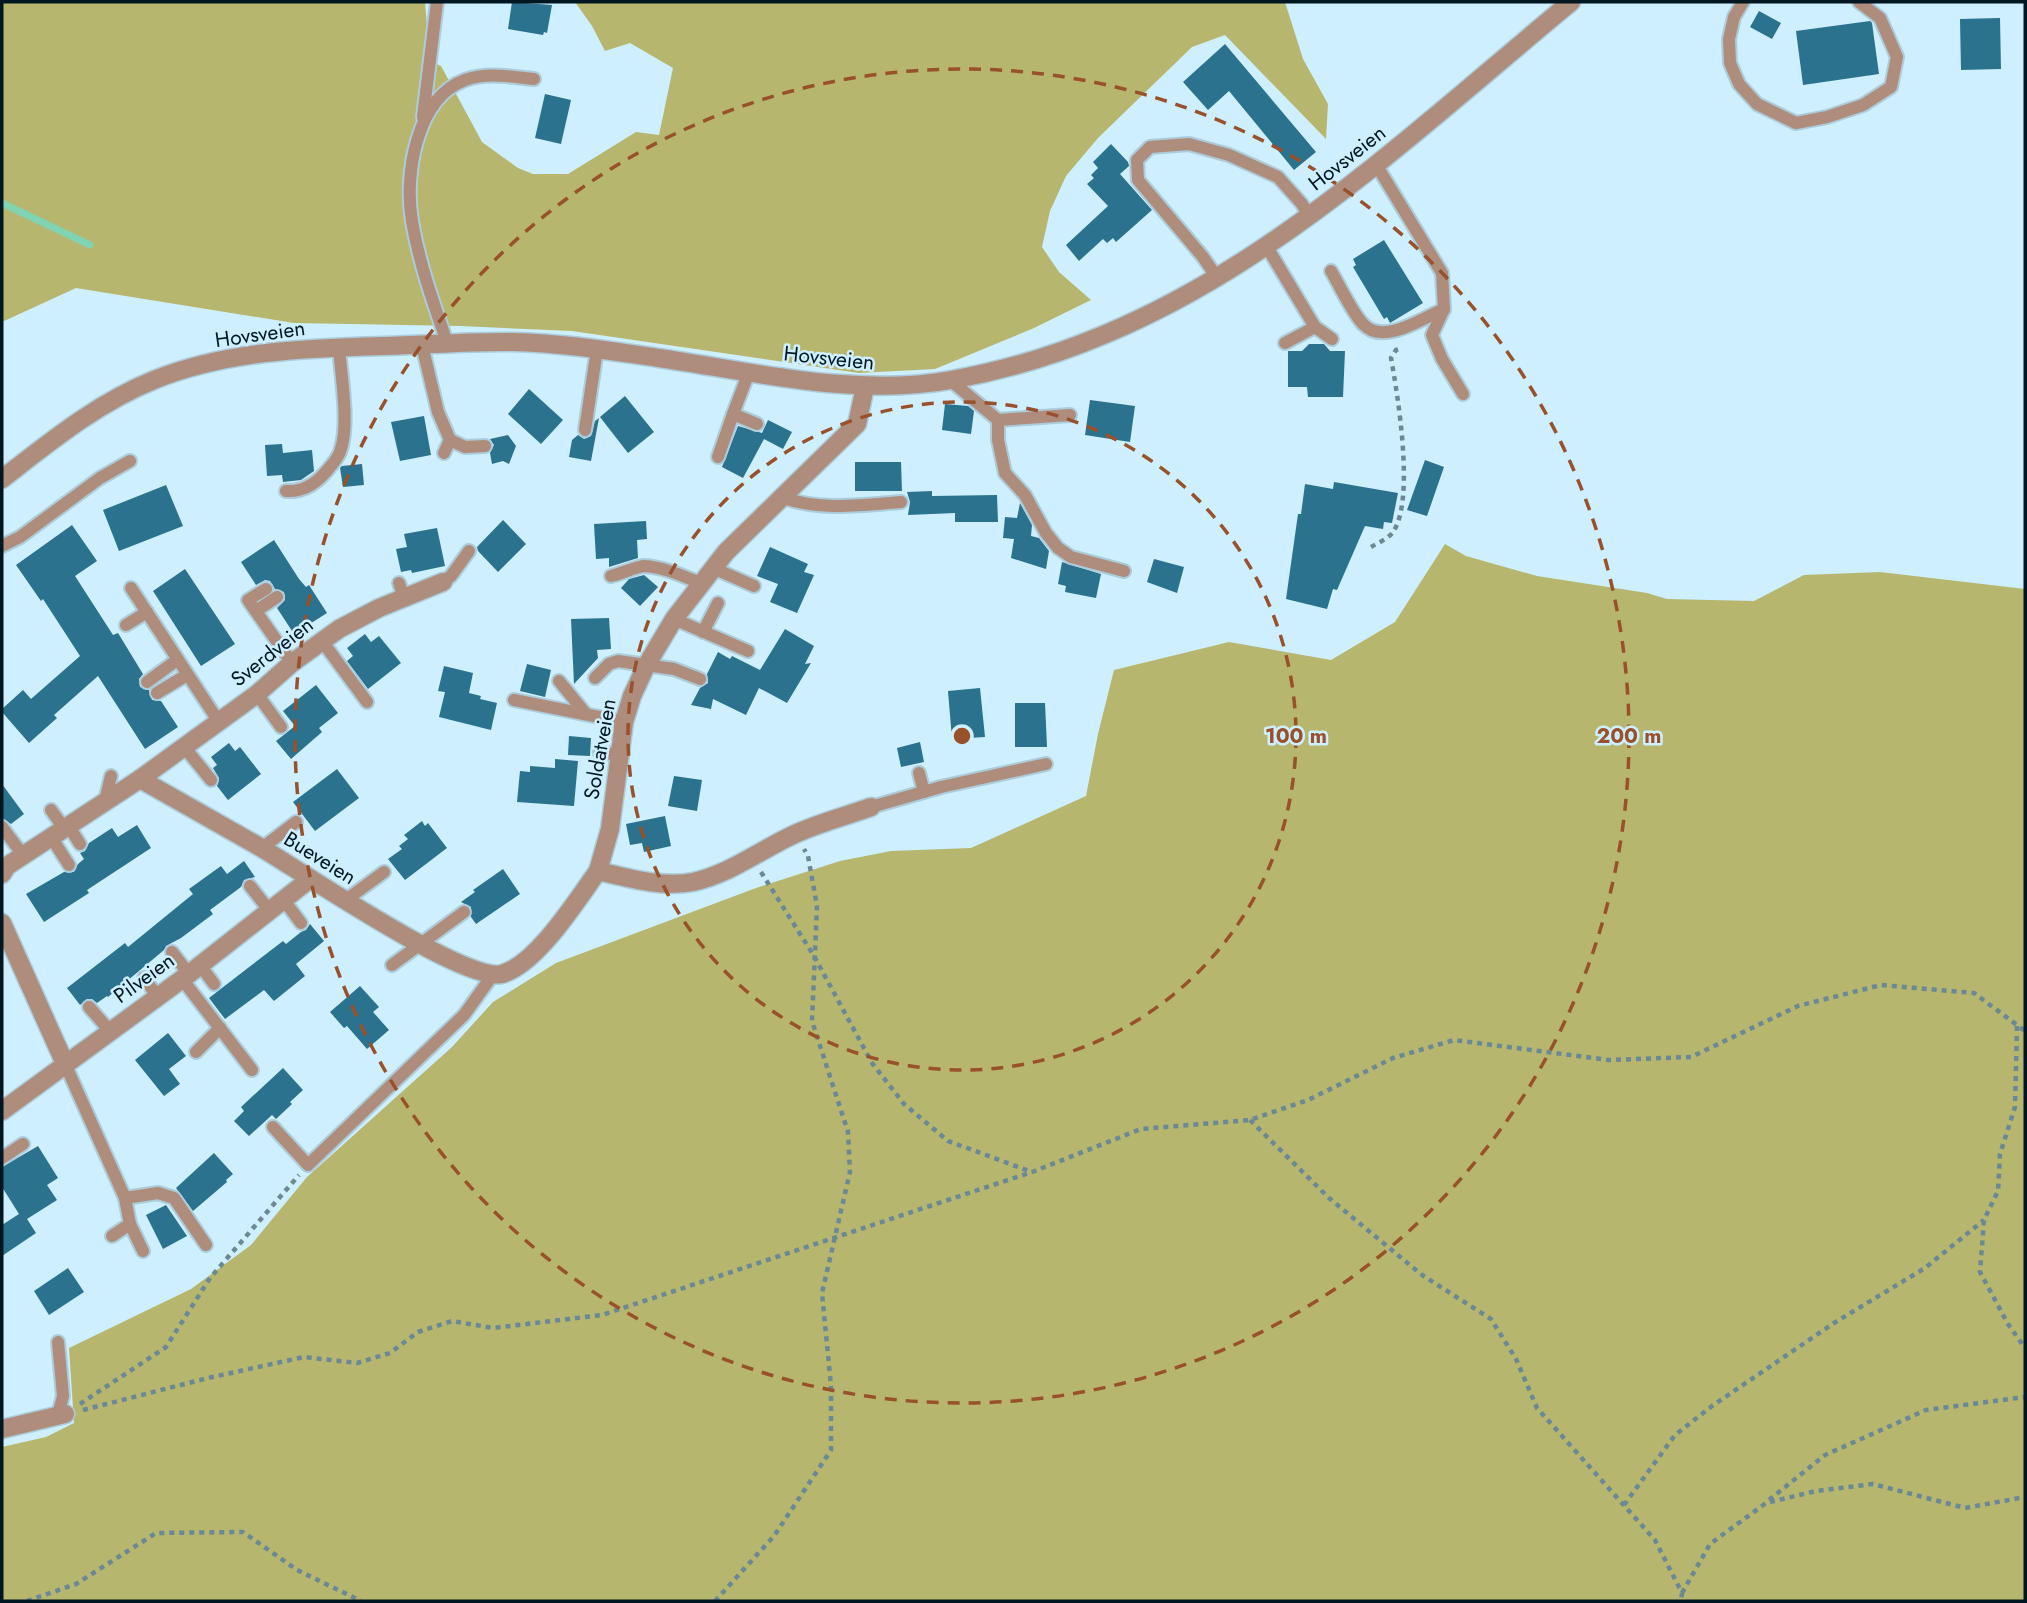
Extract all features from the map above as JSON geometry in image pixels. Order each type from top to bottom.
[{"type":"street","name":"Hovsveien","points":[[2,479],[68,428],[119,396],[156,379],[226,360],[280,351],[513,342],[597,349],[865,387],[950,380],[1033,360],[1165,307],[1218,279],[1267,247],[1377,166],[1571,2]]},
{"type":"street","name":"Soldatveien","points":[[598,871],[610,830],[624,722],[646,666],[674,619],[713,568],[749,527],[784,498],[858,424],[865,387]]},
{"type":"street","name":"Sverdveien","points":[[140,779],[257,694],[292,663],[354,620],[402,591],[443,582]]},
{"type":"street","points":[[2,874],[7,866],[140,779]]},
{"type":"street","name":"Bueveien","points":[[140,779],[262,848],[420,944],[461,965],[492,976]]},
{"type":"street","points":[[492,976],[516,967],[537,950],[569,912],[598,871],[634,880],[669,883],[693,881],[752,857],[796,833],[871,807]]},
{"type":"street","name":"Pilveien","points":[[2,1111],[190,973],[310,879]]},
{"type":"street","points":[[2,923],[14,967],[66,1066]]},
{"type":"street","points":[[2,1429],[62,1415]]},
{"type":"lane","points":[[437,2],[422,124],[409,177],[411,219],[448,345]]},
{"type":"lane","points":[[1743,2],[1734,17],[1729,39],[1730,64],[1739,84],[1757,104],[1796,123],[1827,117],[1863,105],[1891,88],[1896,57],[1880,18],[1859,2]]},
{"type":"lane","points":[[422,124],[433,105],[449,89],[466,80],[500,75],[534,79]]},
{"type":"lane","points":[[1218,279],[1203,257],[1138,180],[1137,160],[1150,147],[1189,144],[1229,155],[1278,177],[1309,216]]},
{"type":"lane","points":[[1377,166],[1441,273],[1444,309],[1432,335],[1442,359],[1463,394]]},
{"type":"lane","points":[[1267,247],[1315,327],[1332,339]]},
{"type":"lane","points":[[1331,271],[1363,324],[1377,332],[1395,331],[1444,309]]},
{"type":"lane","points":[[1285,342],[1315,327]]},
{"type":"lane","points":[[422,345],[438,412],[450,440],[465,447],[485,446]]},
{"type":"lane","points":[[286,491],[298,492],[316,483],[339,454],[343,439],[343,414],[339,347]]},
{"type":"lane","points":[[585,430],[597,349]]},
{"type":"lane","points":[[718,457],[749,372]]},
{"type":"lane","points":[[950,380],[998,420],[1070,415]]},
{"type":"lane","points":[[733,414],[757,424]]},
{"type":"lane","points":[[998,420],[998,440],[1005,473],[1025,495],[1046,533],[1058,548],[1071,557],[1124,570]]},
{"type":"lane","points":[[444,453],[450,440]]},
{"type":"lane","points":[[2,546],[20,537],[100,478],[130,461]]},
{"type":"lane","points":[[784,498],[803,505],[849,506],[901,502]]},
{"type":"lane","points":[[443,582],[451,576],[469,551]]},
{"type":"lane","points":[[611,576],[628,573],[642,566],[673,572],[700,583]]},
{"type":"lane","points":[[713,568],[754,586]]},
{"type":"lane","points":[[131,588],[219,722]]},
{"type":"lane","points":[[266,589],[248,600],[292,663]]},
{"type":"lane","points":[[256,611],[277,597]]},
{"type":"lane","points":[[703,632],[718,603]]},
{"type":"lane","points":[[126,625],[147,612]]},
{"type":"lane","points":[[674,619],[748,651]]},
{"type":"lane","points":[[322,641],[367,702]]},
{"type":"lane","points":[[147,682],[177,660]]},
{"type":"lane","points":[[595,678],[609,664],[618,661],[674,668],[700,679]]},
{"type":"lane","points":[[157,693],[187,675]]},
{"type":"lane","points":[[559,681],[586,714]]},
{"type":"lane","points":[[257,694],[281,727]]},
{"type":"lane","points":[[514,700],[624,722]]},
{"type":"lane","points":[[185,748],[211,780]]},
{"type":"lane","points":[[600,753],[621,754]]},
{"type":"lane","points":[[871,807],[1046,764]]},
{"type":"lane","points":[[919,773],[924,792]]},
{"type":"lane","points":[[105,801],[111,776]]},
{"type":"lane","points":[[51,810],[61,830],[68,865]]},
{"type":"lane","points":[[262,848],[296,822]]},
{"type":"lane","points":[[2,827],[23,855]]},
{"type":"lane","points":[[61,830],[80,844]]},
{"type":"lane","points":[[346,900],[384,872]]},
{"type":"lane","points":[[250,886],[301,923]]},
{"type":"lane","points":[[392,965],[464,912]]},
{"type":"lane","points":[[172,952],[190,973],[220,1028],[252,1070]]},
{"type":"lane","points":[[190,973],[214,985]]},
{"type":"lane","points":[[273,1127],[308,1165],[464,1015],[492,976]]},
{"type":"lane","points":[[144,978],[158,996]]},
{"type":"lane","points":[[89,1007],[110,1031]]},
{"type":"lane","points":[[196,1052],[220,1028]]},
{"type":"lane","points":[[66,1066],[125,1198],[130,1224],[143,1251]]},
{"type":"lane","points":[[2,1158],[23,1144]]},
{"type":"lane","points":[[125,1198],[158,1193],[174,1198],[206,1245]]},
{"type":"lane","points":[[112,1236],[130,1224]]},
{"type":"lane","points":[[58,1342],[62,1415]]},
{"type":"path","points":[[1371,547],[1392,534],[1403,510],[1399,398],[1391,358],[1396,351],[1432,335]]},
{"type":"path","points":[[715,1601],[774,1536],[831,1450],[831,1386],[822,1293],[850,1172],[848,1132],[812,1021],[817,906],[808,856],[796,833]]},
{"type":"path","points":[[752,857],[814,956],[872,1063],[904,1104],[948,1141],[1032,1172]]},
{"type":"path","points":[[62,1415],[304,1357],[357,1363],[390,1353],[418,1332],[452,1321],[493,1328],[602,1315],[1032,1172],[1141,1129],[1250,1119],[1308,1100],[1393,1058],[1454,1040],[1609,1060],[1690,1057],[1798,1006],[1881,985],[1974,993],[2025,1031]]},
{"type":"path","points":[[2017,1026],[2015,1107],[2000,1154],[1997,1191],[1984,1220],[1980,1272],[2008,1324],[2025,1348]]},
{"type":"path","points":[[1250,1119],[1329,1198],[1422,1275],[1491,1319],[1516,1359],[1537,1408],[1655,1539],[1682,1594]]},
{"type":"path","points":[[62,1415],[166,1347],[210,1278],[308,1165]]},
{"type":"path","points":[[1624,1505],[1675,1436],[1684,1428],[1834,1322],[1925,1268],[1984,1220]]},
{"type":"path","points":[[1681,1601],[1682,1594],[1710,1544],[1825,1455],[1926,1410],[2025,1397]]},
{"type":"path","points":[[1766,1503],[1816,1491],[1873,1484],[1965,1508],[2025,1497]]},
{"type":"path","points":[[27,1601],[76,1584],[156,1533],[243,1532],[297,1570],[362,1601]]},
{"type":"shaded area","points":[[2,2],[425,2],[430,61],[441,66],[482,142],[518,168],[533,174],[568,174],[636,132],[659,135],[673,68],[630,43],[605,51],[575,2],[1285,2],[1303,59],[1328,104],[1326,139],[1225,35],[1192,47],[1098,138],[1066,176],[1050,211],[1042,247],[1059,272],[1091,300],[1034,328],[935,369],[859,373],[572,331],[294,323],[76,288],[2,322]]},
{"type":"shaded area","points":[[1445,544],[1466,556],[1537,576],[1647,593],[1667,599],[1754,601],[1804,575],[1880,572],[2025,589],[2025,1601],[2,1601],[2,1447],[46,1437],[74,1423],[69,1348],[191,1289],[251,1245],[307,1177],[452,1047],[493,1002],[556,963],[756,888],[840,861],[891,851],[971,848],[1086,796],[1114,670],[1229,642],[1331,660],[1395,622]]},
{"type":"building","points":[[512,2],[552,5],[547,33],[544,32],[543,35],[508,29]]},
{"type":"building","points":[[1759,11],[1781,23],[1772,39],[1750,27]]},
{"type":"building","points":[[2000,18],[2001,69],[1961,70],[1960,19]]},
{"type":"building","points":[[1870,21],[1879,74],[1803,85],[1796,31]]},
{"type":"building","points":[[1225,44],[1316,152],[1294,170],[1229,91],[1208,110],[1183,82]]},
{"type":"building","points":[[545,94],[571,100],[561,144],[535,138]]},
{"type":"building","points":[[1111,144],[1128,162],[1129,166],[1120,174],[1152,210],[1116,242],[1113,238],[1107,243],[1103,239],[1079,261],[1066,245],[1108,206],[1087,184],[1094,178],[1091,175],[1098,168],[1093,162]]},
{"type":"building","points":[[1384,240],[1423,303],[1390,323],[1387,317],[1384,319],[1353,267],[1356,265],[1353,259]]},
{"type":"building","points":[[1309,344],[1324,344],[1330,351],[1345,351],[1343,397],[1308,397],[1307,387],[1288,387],[1288,351],[1302,351]]},
{"type":"building","points":[[529,389],[563,420],[541,444],[508,414]]},
{"type":"building","points":[[625,396],[654,432],[628,453],[600,417]]},
{"type":"building","points":[[1090,400],[1135,406],[1130,442],[1085,435]]},
{"type":"building","points":[[945,404],[968,406],[974,411],[971,434],[942,430]]},
{"type":"building","points":[[424,416],[431,455],[400,461],[391,422]]},
{"type":"building","points":[[599,418],[591,461],[569,457],[572,440],[578,435],[584,439],[591,436],[595,421]]},
{"type":"building","points":[[768,420],[792,432],[783,449],[764,439],[743,478],[722,467],[738,426],[762,433]]},
{"type":"building","points":[[508,435],[516,446],[509,464],[503,461],[492,464],[490,453],[494,445],[490,439]]},
{"type":"building","points":[[282,444],[283,453],[312,450],[314,471],[301,480],[283,482],[282,475],[267,476],[265,445]]},
{"type":"building","points":[[1425,460],[1444,467],[1427,516],[1407,510]]},
{"type":"building","points":[[855,462],[901,462],[902,491],[855,491]]},
{"type":"building","points":[[362,464],[364,485],[343,487],[340,468]]},
{"type":"building","points":[[1334,482],[1398,493],[1392,523],[1384,522],[1383,529],[1365,526],[1337,590],[1333,589],[1327,609],[1286,599],[1305,484],[1333,489]]},
{"type":"building","points":[[166,485],[183,526],[119,551],[103,510]]},
{"type":"building","points":[[932,491],[932,496],[997,495],[998,522],[955,522],[955,513],[908,515],[910,502],[907,492]]},
{"type":"building","points":[[1020,503],[1032,525],[1031,536],[1039,538],[1049,551],[1046,569],[1011,558],[1014,539],[1003,538],[1005,517],[1017,518]]},
{"type":"building","points":[[503,520],[526,544],[498,572],[477,547]]},
{"type":"building","points":[[646,521],[647,539],[637,540],[638,558],[609,567],[609,558],[596,559],[594,524]]},
{"type":"building","points":[[72,525],[97,561],[75,576],[113,635],[118,633],[143,674],[139,679],[140,687],[149,690],[152,700],[161,701],[178,727],[145,749],[98,676],[54,715],[57,718],[29,743],[2,712],[23,690],[31,699],[80,656],[43,599],[41,601],[16,565]]},
{"type":"building","points":[[437,528],[445,566],[412,573],[411,570],[401,572],[396,549],[407,547],[404,534]]},
{"type":"building","points":[[274,540],[299,579],[306,587],[309,585],[327,613],[294,634],[277,608],[285,600],[284,592],[275,589],[270,581],[265,580],[256,585],[241,562]]},
{"type":"building","points":[[770,547],[808,564],[804,572],[814,575],[797,613],[770,602],[778,584],[757,576]]},
{"type":"building","points":[[1154,559],[1184,567],[1177,593],[1147,582]]},
{"type":"building","points":[[1062,562],[1101,574],[1096,598],[1065,592],[1066,586],[1058,584]]},
{"type":"building","points":[[185,569],[235,644],[201,666],[153,591]]},
{"type":"building","points":[[644,575],[658,587],[640,606],[621,588],[629,579]]},
{"type":"building","points":[[609,618],[611,649],[597,650],[598,658],[574,684],[571,619]]},
{"type":"building","points":[[785,629],[814,646],[805,664],[811,663],[787,703],[759,688],[746,715],[713,699],[711,709],[691,705],[700,688],[708,683],[707,674],[718,652],[760,670]]},
{"type":"building","points":[[365,634],[371,642],[379,636],[401,663],[368,689],[347,661],[353,656],[347,648]]},
{"type":"building","points":[[527,664],[551,670],[545,697],[520,691]]},
{"type":"building","points":[[444,666],[473,673],[469,693],[497,703],[491,730],[439,717],[445,692],[438,691]]},
{"type":"building","points":[[316,685],[338,713],[319,728],[322,732],[291,759],[276,741],[295,726],[283,711]]},
{"type":"building","points":[[980,688],[985,737],[952,739],[948,691]]},
{"type":"building","points":[[1015,703],[1045,703],[1047,747],[1015,747]]},
{"type":"building","points":[[569,736],[591,738],[590,756],[568,755]]},
{"type":"building","points":[[920,742],[924,762],[901,767],[897,748]]},
{"type":"building","points":[[229,743],[235,751],[240,747],[261,774],[228,800],[217,786],[219,778],[213,768],[217,765],[211,757]]},
{"type":"building","points":[[555,759],[578,761],[574,806],[517,802],[520,771],[530,772],[530,766],[555,768]]},
{"type":"building","points":[[337,769],[359,798],[315,831],[293,802]]},
{"type":"building","points":[[674,776],[702,780],[697,811],[668,806]]},
{"type":"building","points":[[2,784],[24,814],[11,824],[2,818]]},
{"type":"building","points":[[665,816],[671,846],[644,852],[642,843],[630,845],[626,824]]},
{"type":"building","points":[[422,821],[425,826],[428,823],[447,848],[405,880],[388,859],[402,849],[399,846],[408,839],[404,835]]},
{"type":"building","points":[[137,825],[151,848],[44,922],[26,894],[64,872],[74,872],[84,859],[80,853],[85,851],[89,843],[112,828],[118,837]]},
{"type":"building","points":[[244,861],[255,877],[244,880],[241,887],[210,910],[213,914],[166,946],[108,997],[97,1003],[87,999],[80,1005],[67,988],[125,943],[128,947],[193,894],[189,889],[221,866],[227,874]]},
{"type":"building","points":[[503,869],[520,894],[476,924],[471,917],[471,907],[461,902]]},
{"type":"building","points":[[310,924],[324,941],[296,964],[305,976],[274,1001],[264,990],[225,1019],[209,998],[283,941],[286,944],[306,930]]},
{"type":"building","points":[[360,986],[379,1007],[373,1012],[389,1030],[367,1049],[347,1026],[344,1028],[330,1012]]},
{"type":"building","points":[[168,1033],[186,1056],[169,1069],[180,1084],[164,1096],[135,1060]]},
{"type":"building","points":[[283,1068],[303,1090],[276,1119],[272,1115],[249,1136],[234,1121],[244,1111],[241,1107]]},
{"type":"building","points":[[38,1146],[58,1178],[47,1185],[57,1200],[27,1219],[36,1233],[2,1256],[2,1225],[19,1214],[2,1187],[2,1167]]},
{"type":"building","points":[[214,1153],[233,1174],[193,1211],[176,1188]]},
{"type":"building","points":[[166,1205],[187,1236],[163,1249],[146,1215]]},
{"type":"building","points":[[68,1268],[84,1292],[49,1315],[34,1291]]},
{"type":"waterway","points":[[2,203],[90,245]]}]
